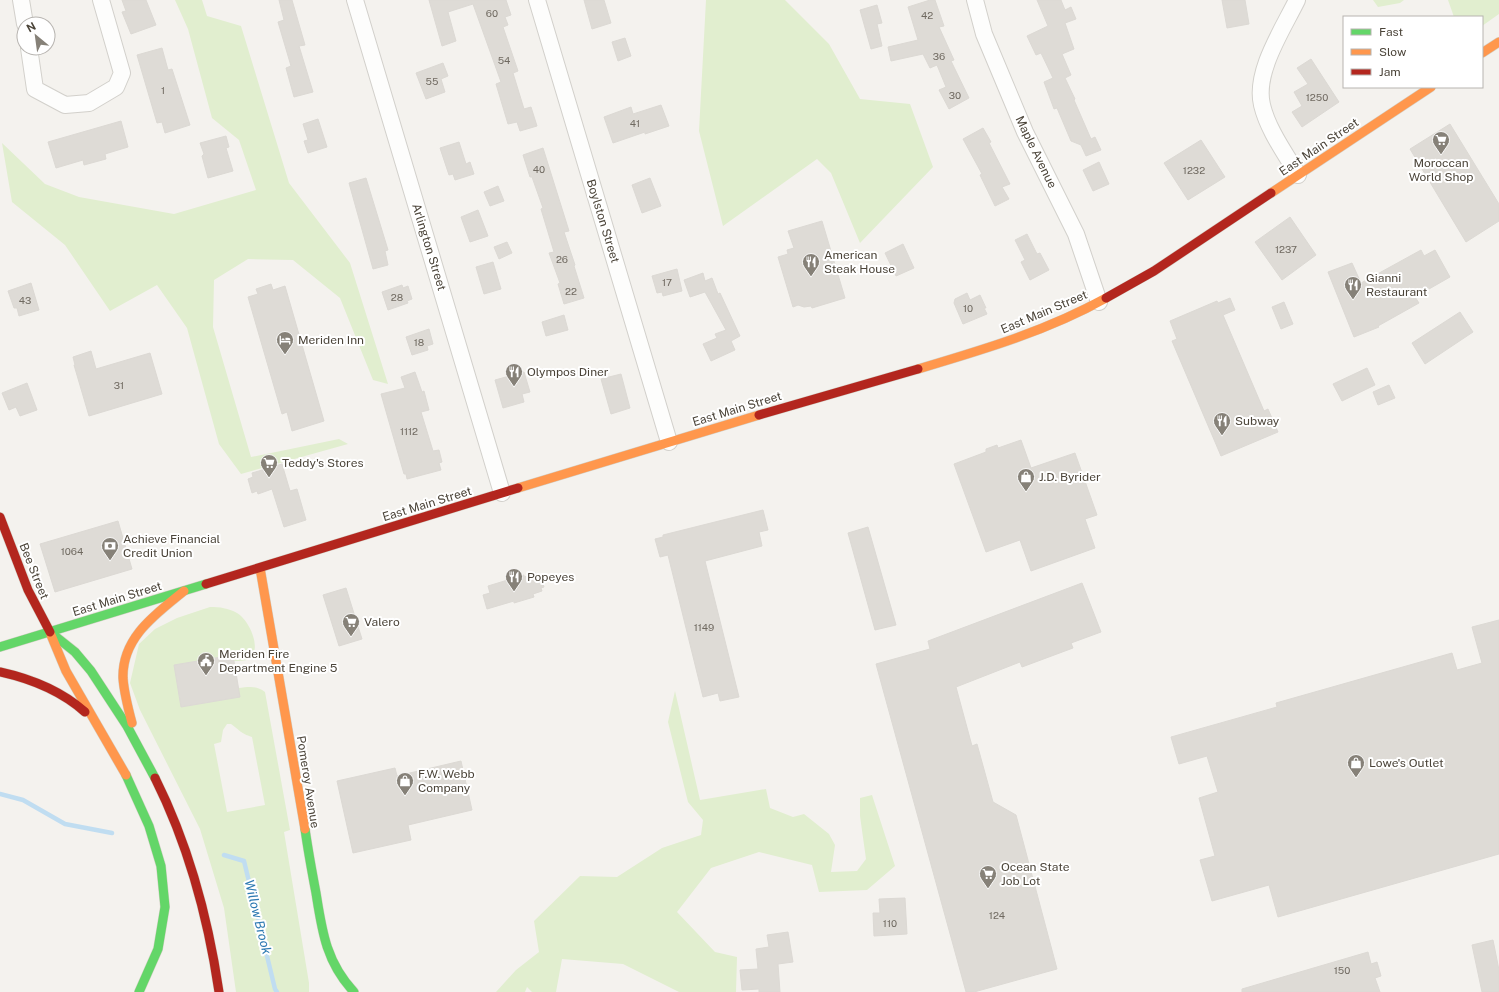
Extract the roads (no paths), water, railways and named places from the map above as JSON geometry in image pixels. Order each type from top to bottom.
[{"type":"main road","points":[[1483,52],[1499,42]]},
{"type":"main road","name":"East Main Street","points":[[0,647],[668,442],[973,352],[1044,328],[1099,302],[1154,271],[1429,88]]},
{"type":"main road","name":"Bee Street","points":[[0,517],[26,587],[50,632]]},
{"type":"main road","name":"Pomeroy Avenue","points":[[260,568],[322,936],[338,974],[354,992]]},
{"type":"main road","points":[[138,744],[131,720],[124,685],[123,668],[125,654],[130,642],[139,631],[184,591]]},
{"type":"main road","points":[[50,632],[65,670],[122,768],[144,813],[156,845],[163,874],[166,898],[162,937],[153,964],[139,992]]},
{"type":"main road","points":[[50,632],[82,659],[119,712],[138,744],[170,809],[194,874],[208,930],[219,992]]},
{"type":"main road","points":[[0,672],[36,681],[51,687],[78,706],[97,724]]},
{"type":"street","points":[[21,0],[24,16]]},
{"type":"street","points":[[30,56],[35,89],[65,105],[89,103],[116,87],[122,73],[101,0]]},
{"type":"street","name":"Arlington Street","points":[[357,0],[502,493]]},
{"type":"street","name":"Boylston Street","points":[[537,0],[668,442]]},
{"type":"street","name":"Maple Avenue","points":[[975,0],[984,34],[1025,132],[1076,234],[1099,302]]},
{"type":"street","points":[[1297,0],[1270,54],[1263,75],[1260,94],[1263,109],[1272,130],[1298,175]]},
{"type":"waterway","name":"Willow Brook","points":[[0,794],[23,800],[65,824],[112,833]]},
{"type":"waterway","name":"Willow Brook","points":[[224,855],[244,861],[275,989],[277,992]]},
{"type":"place","name":"Moroccan World Shop","points":[[1441,155]]},
{"type":"place","name":"American Steak House","points":[[811,277]]},
{"type":"place","name":"Gianni Restaurant","points":[[1353,300]]},
{"type":"place","name":"Meriden Inn","points":[[285,355]]},
{"type":"place","name":"Olympos Diner","points":[[514,387]]},
{"type":"place","name":"Subway","points":[[1222,436]]},
{"type":"place","name":"Teddy's Stores","points":[[269,478]]},
{"type":"place","name":"J.D. Byrider","points":[[1026,492]]},
{"type":"place","name":"Achieve Financial Credit Union","points":[[110,561]]},
{"type":"place","name":"Popeyes","points":[[514,592]]},
{"type":"place","name":"Valero","points":[[351,637]]},
{"type":"place","name":"Meriden Fire Department Engine 5","points":[[206,676]]},
{"type":"place","name":"Lowe's Outlet","points":[[1356,778]]},
{"type":"place","name":"F.W. Webb Company","points":[[405,796]]},
{"type":"place","name":"Ocean State Job Lot","points":[[988,889]]}]
